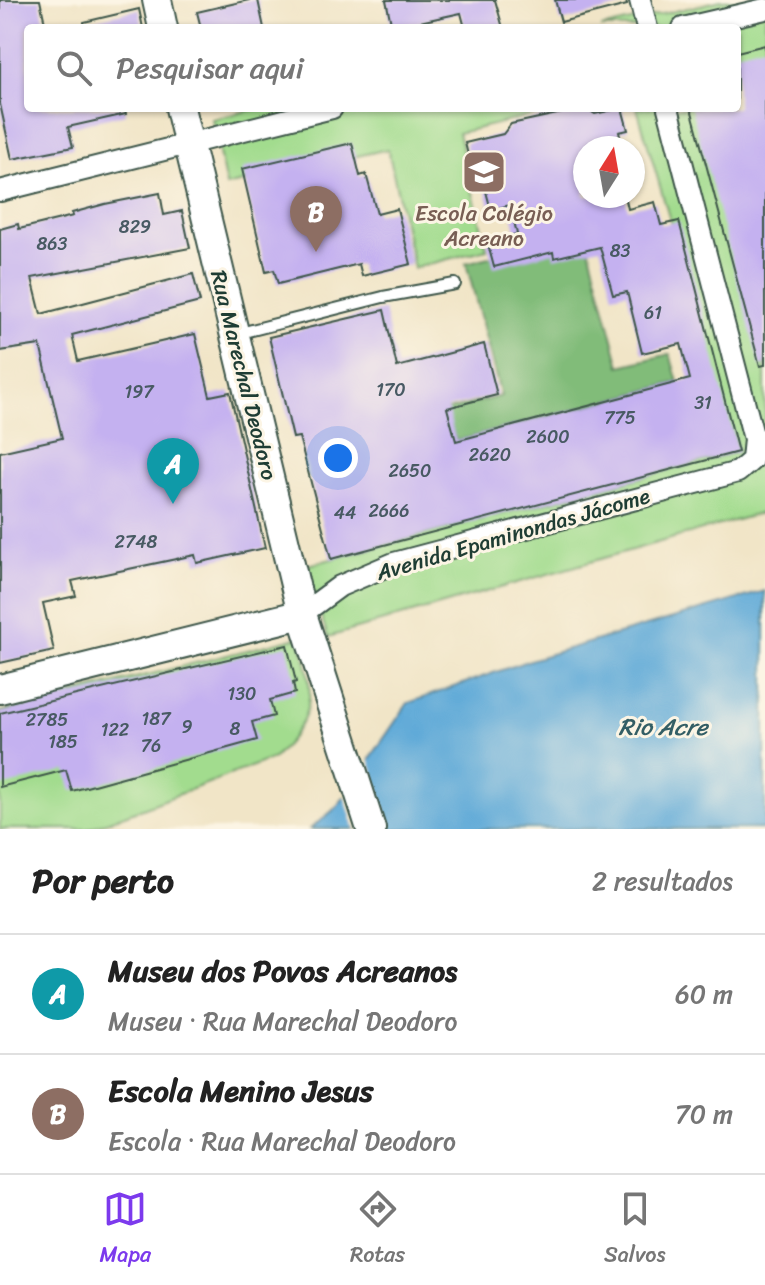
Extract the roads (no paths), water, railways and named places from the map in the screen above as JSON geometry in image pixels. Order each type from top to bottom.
[{"type":"main road","points":[[157,0],[162,24]]},
{"type":"main road","name":"Rua Marechal Deodoro","points":[[181,112],[306,627],[371,829]]},
{"type":"main road","name":"Avenida Epaminondas Jácome","points":[[0,689],[306,627]]},
{"type":"street","points":[[640,0],[646,24]]},
{"type":"street","points":[[700,24],[765,9]]},
{"type":"street","points":[[0,191],[316,112]]},
{"type":"street","name":"Avenida Epaminondas Jácome","points":[[306,627],[340,586],[394,563],[738,472],[752,460],[754,439],[669,112]]},
{"type":"lane","points":[[234,335],[383,297],[455,284]]},
{"type":"water","name":"Rio Acre","points":[[765,591],[765,829],[310,829],[337,807],[408,703],[533,659]]},
{"type":"place","name":"Escola Colégio Acreano","points":[[484,172]]},
{"type":"place","name":"Escola Menino Jesus","points":[[316,252]]},
{"type":"place","name":"Museu dos Povos Acreanos","points":[[173,504]]}]
